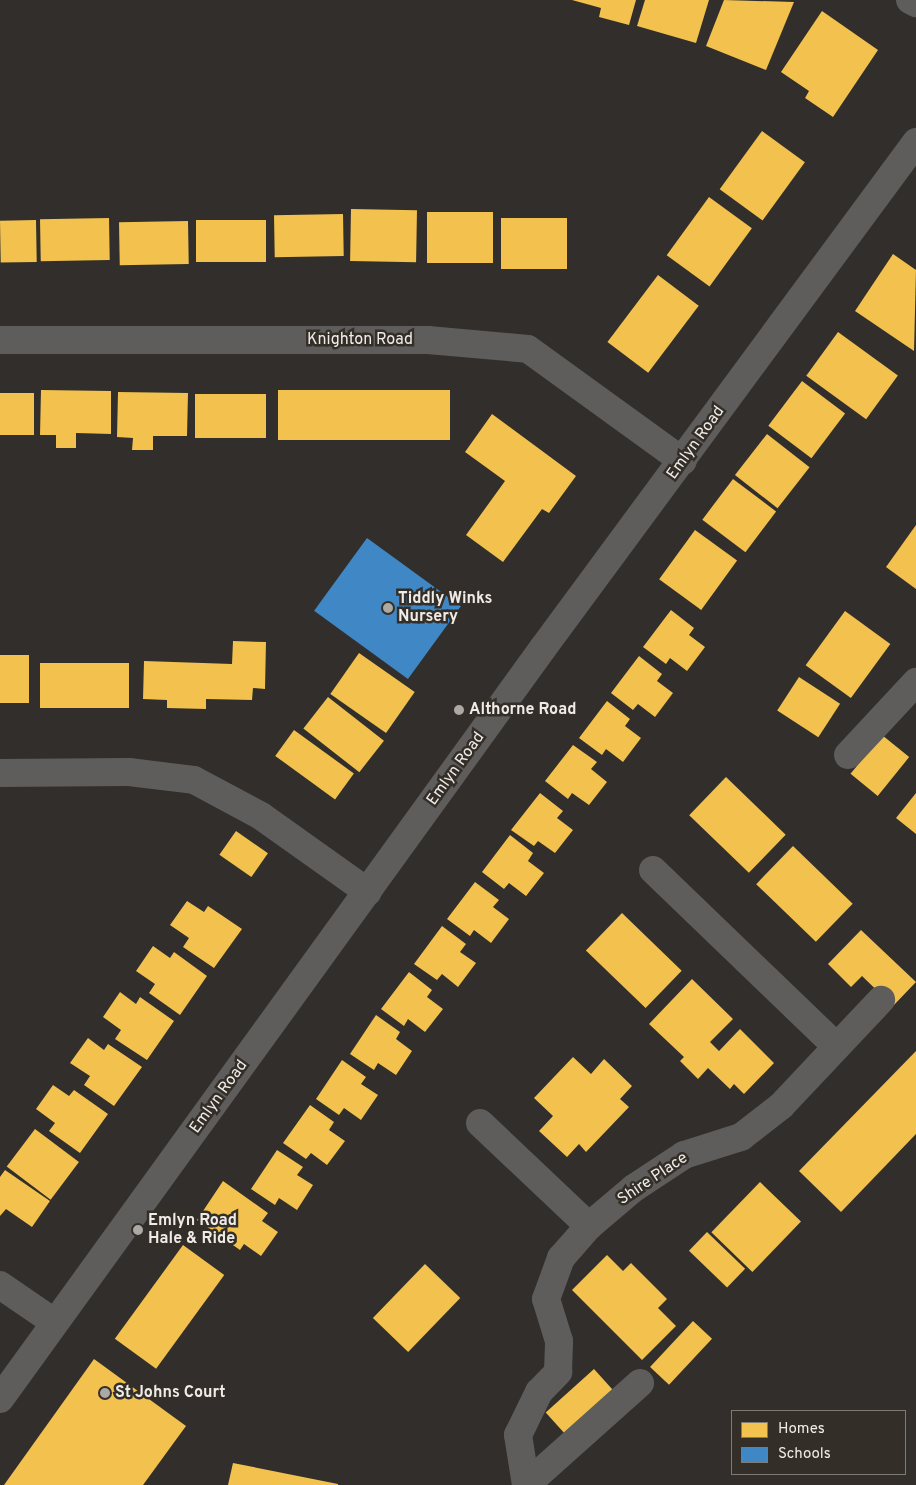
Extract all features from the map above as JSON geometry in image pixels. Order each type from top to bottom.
[{"type":"street","points":[[910,0],[916,3]]},
{"type":"street","name":"Emlyn Road","points":[[0,1398],[543,648],[683,461],[916,142]]},
{"type":"street","name":"Knighton Road","points":[[0,340],[428,340],[528,349],[683,461]]},
{"type":"street","points":[[848,755],[916,682]]},
{"type":"street","points":[[0,773],[129,772],[194,780],[261,816],[368,892]]},
{"type":"street","points":[[652,870],[836,1046]]},
{"type":"street","name":"Shire Place","points":[[526,1485],[518,1435],[539,1392],[558,1372],[559,1340],[546,1299],[560,1258],[589,1226],[634,1188],[684,1155],[741,1137],[781,1106],[881,1000]]},
{"type":"street","points":[[480,1123],[589,1226]]},
{"type":"street","points":[[0,1285],[54,1322]]},
{"type":"street","name":"Shire Place","points":[[526,1485],[640,1383]]},
{"type":"building: Homes","points":[[572,0],[636,0],[629,25],[599,17],[601,8]]},
{"type":"building: Homes","points":[[645,0],[709,0],[696,43],[637,26]]},
{"type":"building: Homes","points":[[724,0],[794,2],[766,70],[706,46]]},
{"type":"building: Homes","points":[[822,11],[878,50],[833,117],[805,98],[809,91],[781,72]]},
{"type":"building: Homes","points":[[762,131],[805,162],[763,220],[720,189]]},
{"type":"building: Homes","points":[[709,197],[752,228],[710,286],[667,255]]},
{"type":"building: Homes","points":[[351,209],[417,210],[416,262],[350,261]]},
{"type":"building: Homes","points":[[427,212],[493,212],[493,263],[427,263]]},
{"type":"building: Homes","points":[[343,214],[344,256],[275,257],[274,215]]},
{"type":"building: Homes","points":[[109,218],[110,260],[41,261],[40,219]]},
{"type":"building: Homes","points":[[501,218],[567,218],[567,269],[501,269]]},
{"type":"building: Homes","points":[[36,220],[37,262],[1,263],[0,221]]},
{"type":"building: Homes","points":[[196,220],[266,220],[266,262],[196,262]]},
{"type":"building: Homes","points":[[188,221],[189,264],[120,265],[119,222]]},
{"type":"building: Homes","points":[[893,254],[916,270],[914,351],[855,311]]},
{"type":"building: Homes","points":[[658,275],[699,306],[648,373],[607,342]]},
{"type":"building: Homes","points":[[838,332],[898,375],[866,419],[806,376]]},
{"type":"building: Homes","points":[[802,381],[845,413],[811,458],[768,426]]},
{"type":"building: Homes","points":[[41,390],[111,391],[111,434],[76,433],[76,448],[56,448],[56,435],[40,435]]},
{"type":"building: Homes","points":[[278,390],[450,390],[450,440],[278,440]]},
{"type":"building: Homes","points":[[118,392],[188,393],[187,436],[153,436],[153,450],[132,450],[133,438],[117,437]]},
{"type":"building: Homes","points":[[0,393],[34,393],[34,435],[0,435]]},
{"type":"building: Homes","points":[[195,394],[266,394],[266,438],[195,438]]},
{"type":"building: Homes","points":[[492,414],[576,476],[549,513],[542,509],[503,562],[466,535],[505,481],[465,452]]},
{"type":"building: Homes","points":[[767,434],[810,467],[778,508],[735,475]]},
{"type":"building: Homes","points":[[733,479],[776,511],[745,552],[702,520]]},
{"type":"building: Homes","points":[[916,525],[916,589],[886,567]]},
{"type":"building: Homes","points":[[695,530],[737,561],[701,610],[659,579]]},
{"type":"building: Homes","points":[[671,610],[694,628],[689,635],[705,647],[687,671],[670,658],[666,664],[643,647]]},
{"type":"building: Homes","points":[[845,611],[890,644],[851,698],[806,665]]},
{"type":"building: Homes","points":[[233,641],[266,642],[265,689],[253,688],[252,700],[206,699],[206,709],[167,708],[167,700],[143,699],[144,661],[232,664]]},
{"type":"building: Homes","points":[[359,653],[415,692],[386,733],[330,694]]},
{"type":"building: Homes","points":[[0,655],[29,655],[29,703],[0,703]]},
{"type":"building: Homes","points":[[639,656],[662,674],[657,681],[673,693],[655,717],[638,704],[633,710],[611,693]]},
{"type":"building: Homes","points":[[40,663],[129,663],[129,708],[40,708]]},
{"type":"building: Homes","points":[[799,677],[840,704],[818,737],[777,711]]},
{"type":"building: Homes","points":[[328,697],[384,741],[359,772],[303,729]]},
{"type":"building: Homes","points":[[607,701],[630,719],[625,726],[641,738],[623,762],[606,749],[602,755],[579,738]]},
{"type":"building: Homes","points":[[294,730],[354,773],[335,799],[275,756]]},
{"type":"building: Homes","points":[[882,735],[909,757],[878,796],[851,774]]},
{"type":"building: Homes","points":[[573,745],[597,762],[591,769],[607,782],[589,805],[572,793],[568,799],[545,781]]},
{"type":"building: Homes","points":[[726,777],[786,835],[749,873],[689,815]]},
{"type":"building: Homes","points":[[540,793],[563,811],[557,818],[573,830],[555,853],[538,841],[534,846],[511,830]]},
{"type":"building: Homes","points":[[916,793],[916,834],[896,818]]},
{"type":"building: Homes","points":[[236,831],[268,853],[251,877],[219,855]]},
{"type":"building: Homes","points":[[510,835],[533,853],[528,861],[544,873],[526,896],[509,883],[504,889],[482,872]]},
{"type":"building: Homes","points":[[793,846],[853,904],[816,942],[756,884]]},
{"type":"building: Homes","points":[[475,882],[499,900],[493,907],[509,919],[491,943],[474,930],[470,936],[447,919]]},
{"type":"building: Homes","points":[[187,901],[204,912],[208,906],[242,929],[214,968],[183,947],[189,938],[170,925]]},
{"type":"building: Homes","points":[[622,913],[682,971],[646,1008],[586,950]]},
{"type":"building: Homes","points":[[442,926],[466,944],[460,952],[476,963],[458,987],[442,974],[437,980],[414,964]]},
{"type":"building: Homes","points":[[861,930],[916,982],[893,1006],[862,976],[851,987],[828,964]]},
{"type":"building: Homes","points":[[153,946],[170,958],[174,952],[207,976],[180,1015],[149,993],[155,984],[136,971]]},
{"type":"building: Homes","points":[[409,972],[432,990],[427,997],[443,1009],[425,1032],[408,1019],[404,1026],[381,1009]]},
{"type":"building: Homes","points":[[692,979],[733,1019],[710,1042],[719,1051],[740,1029],[774,1063],[744,1094],[734,1084],[730,1089],[708,1068],[698,1079],[680,1061],[684,1057],[649,1024]]},
{"type":"building: Homes","points":[[120,992],[136,1004],[140,997],[174,1021],[147,1060],[115,1039],[121,1030],[103,1017]]},
{"type":"building: Homes","points":[[376,1015],[400,1032],[396,1039],[412,1051],[396,1075],[378,1063],[374,1070],[350,1054]]},
{"type":"building: Homes","points":[[88,1038],[104,1050],[108,1044],[142,1067],[114,1106],[84,1085],[90,1076],[70,1063]]},
{"type":"building: Homes","points":[[916,1051],[916,1134],[841,1212],[799,1171]]},
{"type":"building: Homes","points":[[573,1057],[591,1074],[604,1059],[632,1086],[620,1099],[629,1107],[586,1152],[579,1144],[567,1157],[539,1131],[553,1116],[534,1098]]},
{"type":"building: Homes","points":[[342,1060],[366,1077],[361,1084],[378,1095],[361,1120],[344,1108],[339,1115],[316,1099]]},
{"type":"building: Homes","points":[[53,1085],[69,1096],[74,1090],[108,1114],[80,1153],[49,1131],[55,1123],[36,1109]]},
{"type":"building: Homes","points":[[310,1105],[334,1122],[329,1130],[345,1141],[327,1165],[311,1153],[306,1159],[283,1143]]},
{"type":"building: Homes","points":[[35,1129],[79,1162],[51,1200],[7,1167]]},
{"type":"building: Homes","points":[[277,1150],[303,1167],[297,1175],[313,1185],[297,1210],[279,1198],[275,1205],[251,1189]]},
{"type":"building: Homes","points":[[5,1170],[50,1201],[32,1227],[6,1209],[0,1216],[0,1177]]},
{"type":"building: Homes","points":[[223,1181],[268,1213],[262,1221],[278,1232],[261,1256],[244,1244],[240,1250],[197,1220]]},
{"type":"building: Homes","points":[[760,1182],[801,1222],[752,1272],[711,1232]]},
{"type":"building: Homes","points":[[707,1232],[745,1269],[727,1288],[689,1251]]},
{"type":"building: Homes","points":[[183,1245],[224,1275],[156,1369],[115,1339]]},
{"type":"building: Homes","points":[[607,1255],[623,1271],[631,1263],[667,1299],[658,1308],[676,1326],[642,1360],[572,1290]]},
{"type":"building: Homes","points":[[425,1264],[460,1298],[408,1352],[373,1318]]},
{"type":"building: Homes","points":[[693,1321],[712,1339],[669,1385],[650,1367]]},
{"type":"building: Homes","name":"St Johns Court","points":[[94,1359],[186,1426],[143,1485],[4,1485]]},
{"type":"building: Homes","points":[[594,1369],[615,1392],[566,1436],[546,1412]]},
{"type":"building: Homes","points":[[233,1463],[338,1484],[338,1485],[228,1485]]},
{"type":"building: Schools","name":"Tiddly Winks Nursery","points":[[367,538],[461,606],[408,679],[314,611]]},
{"type":"place","name":"Tiddly Winks Nursery","points":[[388,608]]},
{"type":"place","name":"Althorne Road","points":[[459,710]]},
{"type":"place","name":"Emlyn Road Hale & Ride","points":[[138,1230]]},
{"type":"place","name":"St Johns Court","points":[[105,1393]]}]
